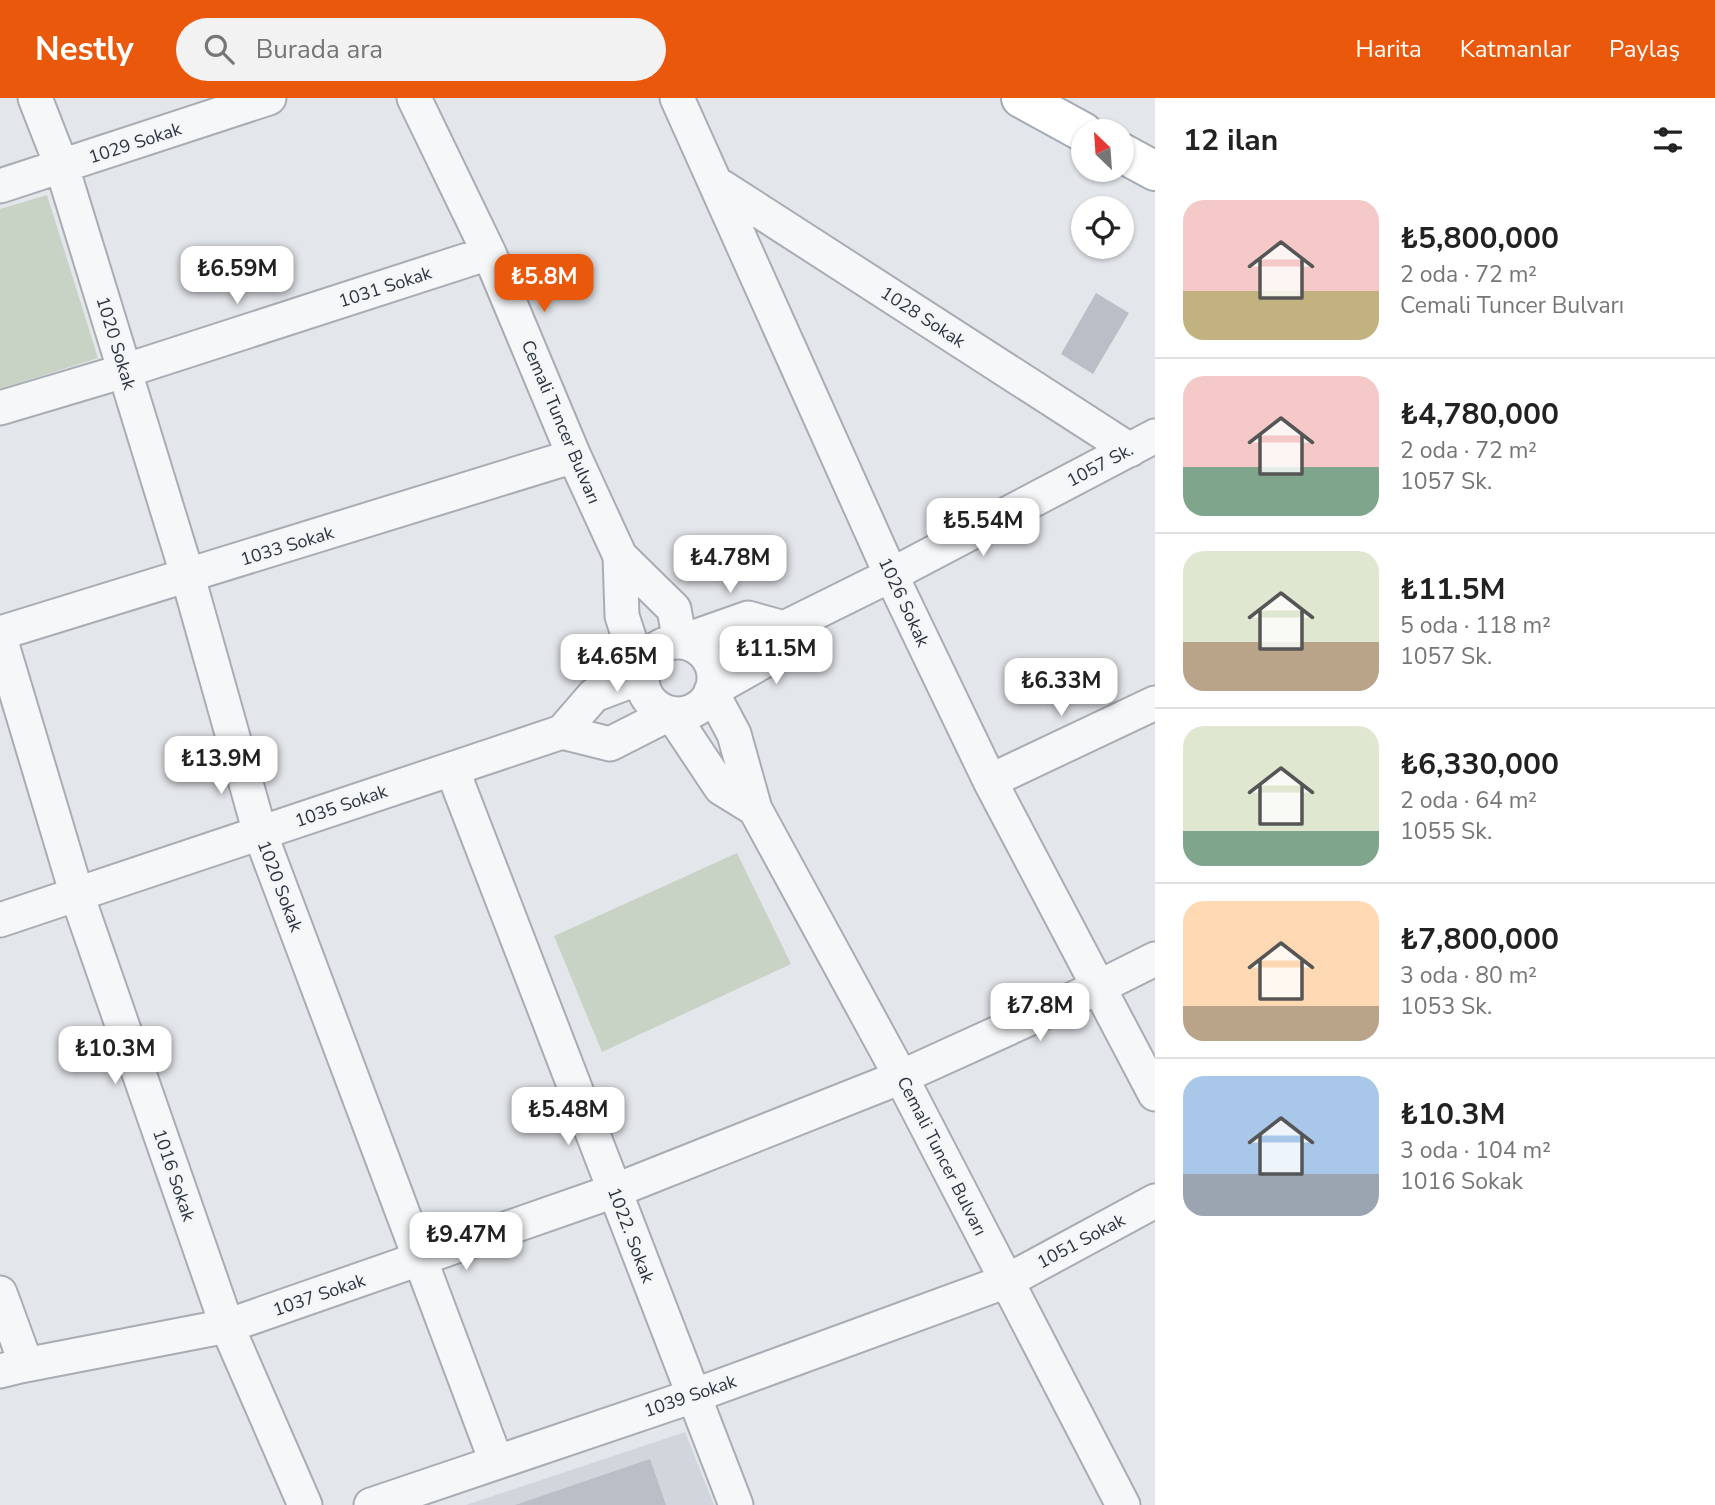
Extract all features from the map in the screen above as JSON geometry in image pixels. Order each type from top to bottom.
[{"type":"main road","points":[[1021,98],[1071,125]]},
{"type":"main road","points":[[1134,160],[1155,171]]},
{"type":"street","name":"1020 Sokak","points":[[35,98],[62,167],[188,577],[260,834],[496,1461]]},
{"type":"street","name":"1029 Sokak","points":[[0,186],[269,98]]},
{"type":"street","name":"Cemali Tuncer Bulvarı","points":[[414,98],[489,253],[574,456],[620,556]]},
{"type":"street","name":"1026 Sokak","points":[[677,98],[891,575],[990,781],[1155,1094]]},
{"type":"street","name":"1028 Sokak","points":[[716,183],[1142,443]]},
{"type":"street","name":"1031 Sokak","points":[[0,408],[124,371],[489,253]]},
{"type":"street","name":"1057 Sk.","points":[[784,628],[1142,443]]},
{"type":"street","name":"1033 Sokak","points":[[0,636],[574,456]]},
{"type":"street","points":[[620,556],[674,609],[680,642]]},
{"type":"street","points":[[620,556],[622,616],[644,689],[650,700],[670,713],[695,709],[705,701],[714,680],[708,658],[691,644],[680,642]]},
{"type":"street","points":[[642,677],[644,665],[650,655],[669,643],[680,642],[748,618],[784,628],[771,657],[711,691]]},
{"type":"street","name":"1016 Sokak","points":[[0,636],[77,895],[227,1326],[306,1505]]},
{"type":"street","points":[[642,677],[594,695],[562,732],[610,744],[670,713]]},
{"type":"street","name":"Cemali Tuncer Bulvarı","points":[[711,691],[734,734],[755,809],[901,1077],[1124,1505]]},
{"type":"street","points":[[990,781],[1155,703]]},
{"type":"street","points":[[670,713],[720,788],[755,809]]},
{"type":"street","name":"1035 Sokak","points":[[0,920],[562,732]]},
{"type":"street","name":"1022. Sokak","points":[[452,769],[736,1505]]},
{"type":"street","name":"1037 Sokak","points":[[13,1368],[227,1326],[614,1191],[901,1077],[1155,959]]},
{"type":"street","name":"1051 Sokak","points":[[1007,1281],[1155,1201]]},
{"type":"street","name":"1039 Sokak","points":[[371,1505],[430,1496],[496,1461],[693,1396],[1007,1281]]},
{"type":"street","points":[[0,1293],[13,1368]]},
{"type":"shaded area","points":[[685,1432],[714,1505],[466,1505]]},
{"type":"green space","points":[[47,195],[98,358],[0,389],[0,209]]},
{"type":"green space","points":[[737,853],[791,964],[602,1052],[554,936]]},
{"type":"building","points":[[1096,293],[1129,313],[1093,374],[1061,354]]},
{"type":"building","points":[[650,1459],[666,1505],[515,1505]]}]
